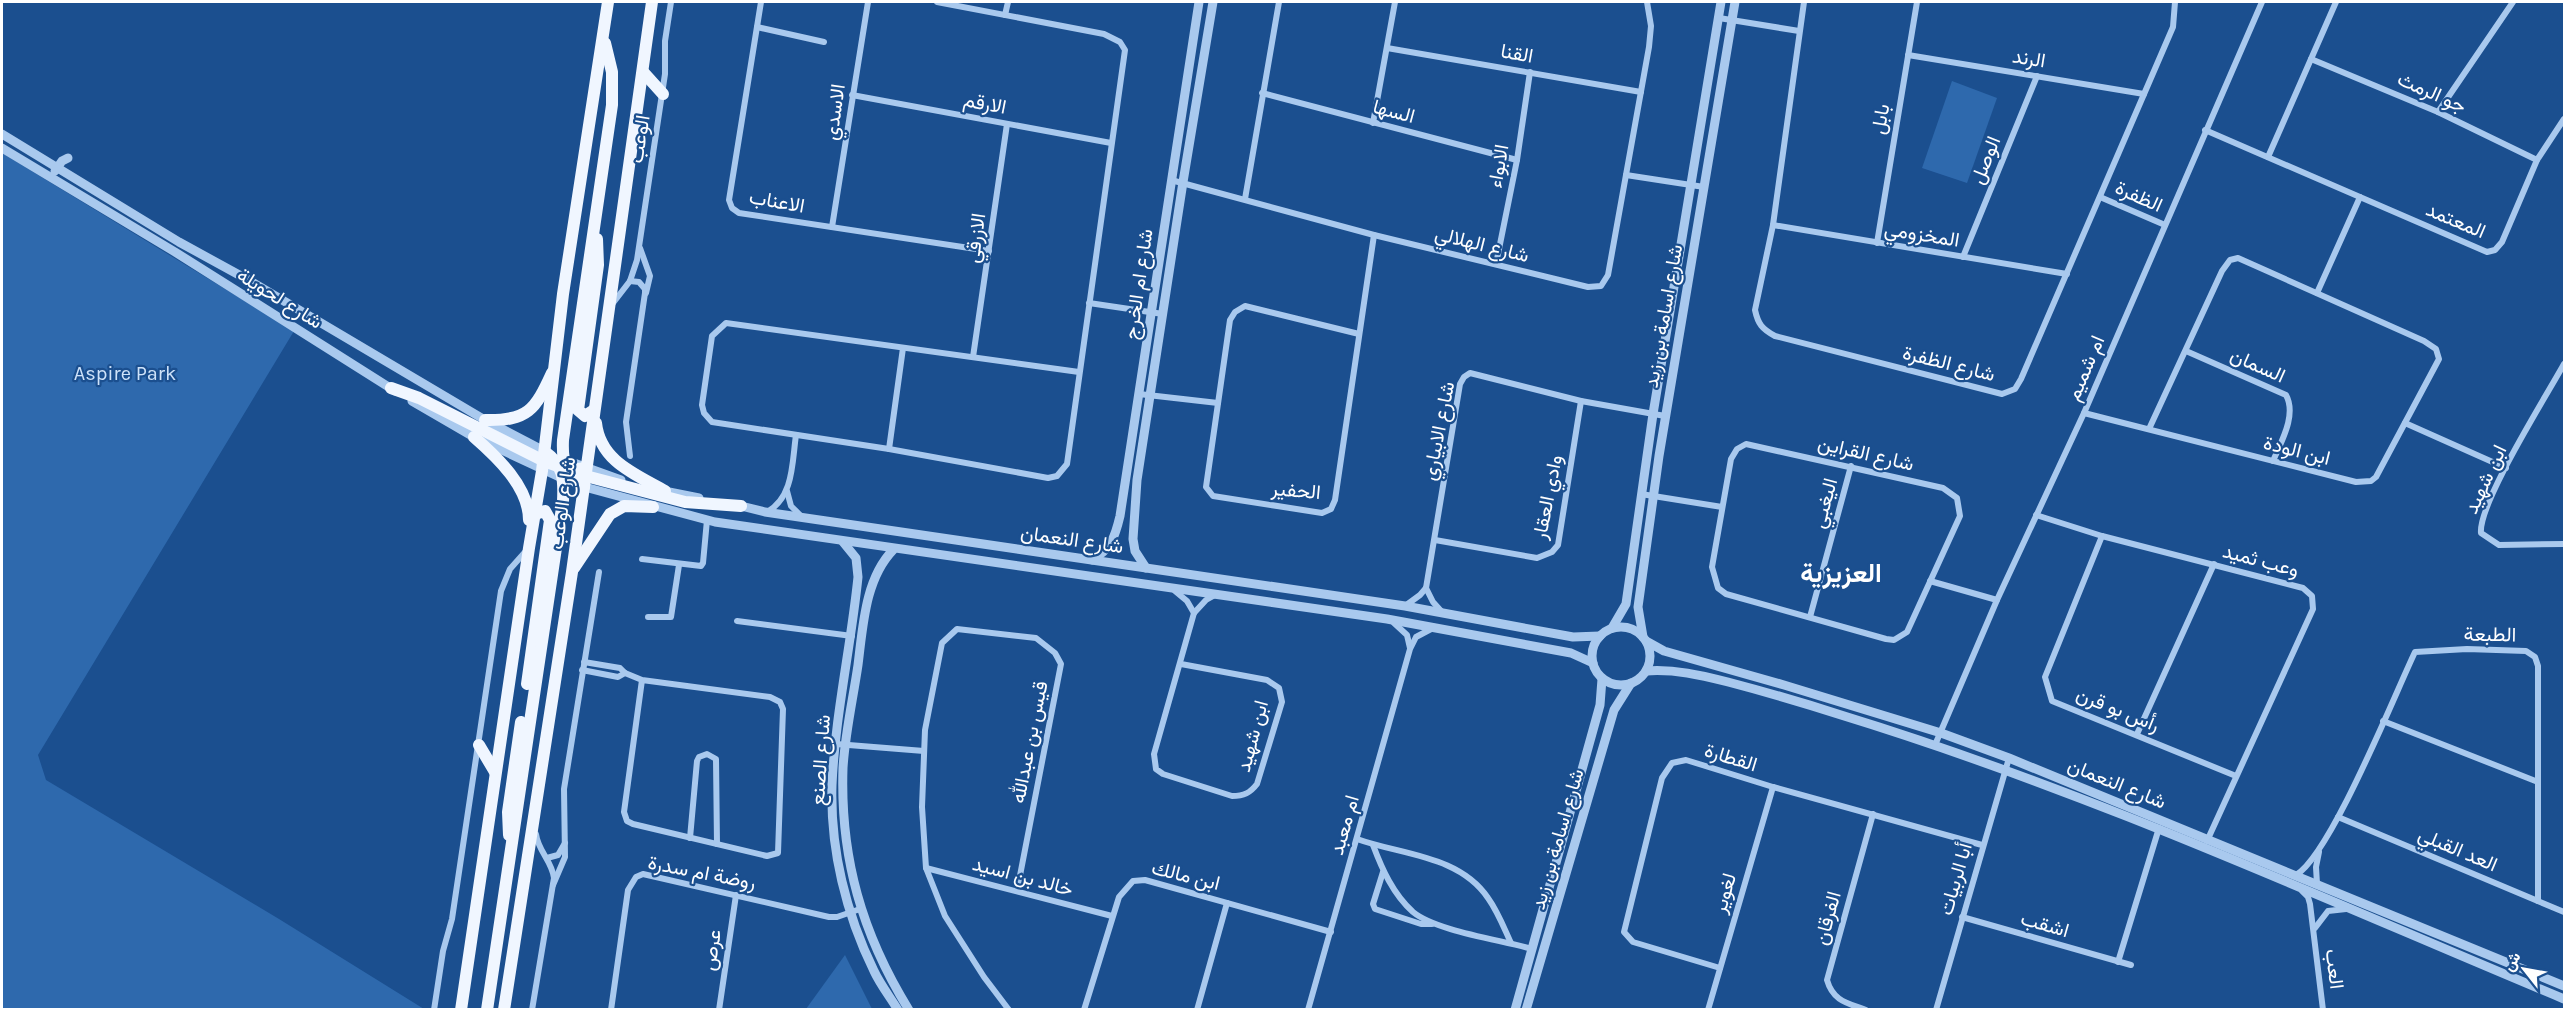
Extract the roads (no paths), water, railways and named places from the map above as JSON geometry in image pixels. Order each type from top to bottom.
[{"type":"main road","name":"شارع الوعب","points":[[461,1010],[495,772],[544,461],[563,294],[608,2]]},
{"type":"main road","name":"شارع الوعب","points":[[504,1010],[572,572],[644,73],[652,2]]},
{"type":"main road","points":[[487,1010],[562,510],[563,440],[613,94],[610,61],[604,39]]},
{"type":"main road","points":[[644,73],[663,94]]},
{"type":"main road","points":[[594,227],[598,245],[598,265],[578,410],[585,416],[594,410],[600,441],[607,453],[619,464],[665,491]]},
{"type":"main road","points":[[485,420],[511,420],[527,413],[541,396],[557,360]]},
{"type":"main road","points":[[391,388],[419,398],[544,461],[550,468],[564,469],[585,477],[684,502],[741,506]]},
{"type":"main road","points":[[474,437],[500,464],[525,497],[529,511],[529,548]]},
{"type":"main road","points":[[572,572],[610,514],[624,506],[653,507]]},
{"type":"main road","points":[[513,848],[508,812],[550,520],[545,511],[535,514]]},
{"type":"main road","points":[[478,745],[495,772]]},
{"type":"street","name":"الوعب","points":[[610,306],[630,281],[639,247],[663,94],[666,67],[665,41],[671,2]]},
{"type":"street","name":"الاعناب","points":[[761,2],[729,200],[732,208],[739,213],[990,251]]},
{"type":"street","name":"الاسدي","points":[[832,227],[868,2]]},
{"type":"street","points":[[937,2],[1104,34],[1120,42],[1125,50],[1067,464],[1057,476],[1048,478],[889,449],[712,422],[704,413],[702,405],[712,336],[726,323],[1079,372]]},
{"type":"street","points":[[1005,15],[1008,2]]},
{"type":"street","name":"شارع ام الخرج","points":[[1092,560],[1110,548],[1115,537],[1199,2]]},
{"type":"street","name":"شارع ام الخرج","points":[[1146,568],[1135,551],[1133,539],[1137,480],[1213,2]]},
{"type":"street","points":[[1245,199],[1279,2]]},
{"type":"street","points":[[1373,123],[1395,2]]},
{"type":"street","name":"شارع الهلالي","points":[[1171,180],[1374,235],[1588,287],[1601,286],[1608,275],[1649,48],[1651,26],[1647,2]]},
{"type":"street","name":"شارع اسامة بن زيد","points":[[1612,628],[1626,604],[1653,414],[1722,2]]},
{"type":"street","name":"شارع اسامة بن زيد","points":[[1645,639],[1638,607],[1653,495],[1735,2]]},
{"type":"street","name":"شارع الظفرة","points":[[1804,2],[1773,225],[1755,310],[1758,322],[1764,330],[1775,336],[2002,394],[2015,389],[2021,379],[2173,27],[2175,2]]},
{"type":"street","name":"بابل","points":[[1876,243],[1917,2]]},
{"type":"street","name":"ام شميم","points":[[1935,746],[1997,600],[2084,413],[2262,2]]},
{"type":"street","points":[[2268,157],[2336,2]]},
{"type":"street","points":[[2438,112],[2513,2]]},
{"type":"street","points":[[1719,18],[1799,31]]},
{"type":"street","points":[[757,27],[824,42]]},
{"type":"street","name":"القنا","points":[[1387,48],[1641,92]]},
{"type":"street","name":"الرند","points":[[1908,56],[2144,93]]},
{"type":"street","name":"جو الرمث","points":[[2311,59],[2438,112],[2537,160]]},
{"type":"street","name":"الابواء","points":[[1496,264],[1530,72]]},
{"type":"street","name":"الوصل","points":[[1963,257],[2037,76]]},
{"type":"street","name":"السها","points":[[1262,93],[1516,160]]},
{"type":"street","name":"الارقم","points":[[852,95],[1111,143]]},
{"type":"street","name":"المعتمد","points":[[2205,130],[2487,252],[2495,250],[2502,242],[2537,160],[2565,119]]},
{"type":"street","name":"الازرقي","points":[[974,357],[1007,124]]},
{"type":"street","name":"شارع لحويلة","points":[[2,134],[179,242],[252,282],[485,420],[544,461]]},
{"type":"street","name":"شارع لحويلة","points":[[2,148],[474,437],[544,461]]},
{"type":"street","points":[[52,178],[57,167],[68,158]]},
{"type":"street","points":[[1626,175],[1704,187]]},
{"type":"street","name":"الظفرة","points":[[2100,196],[2165,225]]},
{"type":"street","points":[[2317,293],[2360,197]]},
{"type":"street","name":"المخزومي","points":[[1773,225],[2067,274]]},
{"type":"street","name":"الحفير","points":[[1359,334],[1245,306],[1235,312],[1230,320],[1206,487],[1213,496],[1322,513],[1331,509],[1335,500],[1374,235]]},
{"type":"street","points":[[630,456],[626,422],[645,293],[650,276],[639,247]]},
{"type":"street","name":"ابن الودة","points":[[2084,413],[2356,482],[2371,481],[2376,477],[2439,359],[2436,349],[2424,341],[2238,258],[2230,260],[2222,271],[2149,429]]},
{"type":"street","points":[[630,281],[639,282],[645,293]]},
{"type":"street","points":[[243,296],[252,282]]},
{"type":"street","points":[[1089,303],[1162,314]]},
{"type":"street","points":[[889,449],[903,348]]},
{"type":"street","name":"السمان","points":[[2186,351],[2286,395],[2290,402],[2290,417],[2274,461]]},
{"type":"street","name":"ابن شهيد","points":[[2565,364],[2506,468],[2480,523],[2481,533],[2499,544],[2565,544]]},
{"type":"street","name":"شارع الابياري","points":[[1426,588],[1460,384],[1464,377],[1470,373],[1581,401],[1665,416]]},
{"type":"street","points":[[1139,394],[1218,404]]},
{"type":"street","name":"وادي العقار","points":[[1435,540],[1537,558],[1552,552],[1558,545],[1581,401]]},
{"type":"street","points":[[2405,423],[2506,468]]},
{"type":"street","points":[[765,513],[779,504],[787,491],[796,435]]},
{"type":"street","name":"شارع القراين","points":[[1746,444],[1943,488],[1957,498],[1960,516],[1907,632],[1894,640],[1726,594],[1718,588],[1712,567],[1722,507],[1731,459],[1737,449],[1746,444]]},
{"type":"street","points":[[544,461],[564,469]]},
{"type":"street","name":"اليغبي","points":[[1810,617],[1851,466]]},
{"type":"street","name":"شارع النعمان","points":[[585,477],[625,481],[765,513],[1405,606],[1573,637],[1600,636]]},
{"type":"street","name":"شارع النعمان","points":[[585,477],[653,507],[707,520],[893,550],[1387,619],[1571,653],[1593,663]]},
{"type":"street","points":[[787,491],[791,506],[803,518]]},
{"type":"street","points":[[1641,494],[1722,507]]},
{"type":"street","name":"وعب ثميد","points":[[2036,515],[2102,536],[2303,588],[2312,596],[2313,609],[2204,849]]},
{"type":"street","points":[[642,559],[695,567],[703,563],[707,520]]},
{"type":"street","name":"رأس بو قرن","points":[[2102,536],[2045,676],[2046,689],[2052,701],[2138,734],[2236,776]]},
{"type":"street","name":"شارع الصنع","points":[[843,542],[856,558],[858,577],[832,786],[835,836],[840,872],[850,913],[874,972],[898,1010]]},
{"type":"street","name":"شارع الوعب","points":[[434,1010],[443,951],[452,919],[501,591],[510,569],[529,548]]},
{"type":"street","name":"شارع الصنع","points":[[893,550],[878,568],[873,581],[861,639],[843,767],[844,825],[860,909],[886,972],[909,1010]]},
{"type":"street","points":[[2138,734],[2214,564]]},
{"type":"street","points":[[648,617],[671,617],[679,565]]},
{"type":"street","points":[[553,885],[563,864],[566,843],[564,789],[599,572]]},
{"type":"street","points":[[1930,581],[1997,600]]},
{"type":"street","points":[[1405,606],[1420,596],[1426,588],[1433,602],[1443,612]]},
{"type":"street","points":[[1172,589],[1181,594],[1194,613],[1206,600],[1215,595]]},
{"type":"street","name":"ابن شهيد","points":[[1181,664],[1267,680],[1279,688],[1282,702],[1257,784],[1250,792],[1242,796],[1232,796],[1156,769],[1154,754],[1194,613]]},
{"type":"street","points":[[1387,619],[1403,630],[1410,649]]},
{"type":"street","points":[[736,621],[852,636]]},
{"type":"street","points":[[1410,649],[1416,637],[1436,627]]},
{"type":"street","points":[[1612,628],[1629,628],[1645,639],[1650,656],[1646,671],[1630,683],[1616,684],[1602,678],[1593,663],[1593,649],[1600,636],[1612,628]]},
{"type":"street","name":"قيس بن عبدالله","points":[[1009,1010],[978,968],[945,916],[926,868],[922,807],[925,730],[942,643],[957,629],[1036,638],[1055,653],[1061,664],[1017,891]]},
{"type":"street","name":"شارع النعمان","points":[[1645,639],[1664,651],[1784,685],[1941,734],[2008,758],[2565,986]]},
{"type":"street","name":"ام معبد","points":[[1308,1010],[1410,649]]},
{"type":"street","name":"الطبعة","points":[[2296,875],[2308,865],[2338,817],[2415,652],[2468,649],[2526,651],[2535,657],[2538,666],[2538,901]]},
{"type":"street","points":[[584,662],[620,668],[625,674],[642,680],[770,697],[780,702],[783,709],[778,853],[767,856],[633,824],[627,820],[624,812],[642,680]]},
{"type":"street","points":[[582,670],[618,677],[625,674]]},
{"type":"street","name":"شارع النعمان","points":[[1646,671],[1680,670],[1773,694],[2005,770],[2204,849],[2565,999]]},
{"type":"street","name":"شارع اسامة بن زيد","points":[[1515,1010],[1600,705],[1602,678]]},
{"type":"street","name":"شارع اسامة بن زيد","points":[[1526,1010],[1614,710],[1630,683]]},
{"type":"street","points":[[2383,721],[2538,782]]},
{"type":"street","points":[[836,744],[924,751]]},
{"type":"street","points":[[690,838],[697,761],[699,757],[706,754],[716,759],[717,844]]},
{"type":"street","name":"أبا الربيات","points":[[1936,1010],[2008,758]]},
{"type":"street","name":"القطارة","points":[[1720,968],[1633,942],[1624,932],[1662,778],[1672,763],[1686,760],[1773,787],[1982,844]]},
{"type":"street","name":"لغوير","points":[[1708,1010],[1773,787]]},
{"type":"street","name":"الفرقان","points":[[1866,1010],[1841,1001],[1833,995],[1827,980],[1873,814]]},
{"type":"street","name":"العد القبلي","points":[[2338,817],[2565,912]]},
{"type":"street","points":[[532,1010],[553,885],[553,871],[538,843],[534,818]]},
{"type":"street","points":[[2118,962],[2159,831],[2159,819]]},
{"type":"street","points":[[1357,839],[1442,863],[1467,877],[1489,898],[1511,943]]},
{"type":"street","points":[[547,858],[558,855],[566,843]]},
{"type":"street","points":[[1372,845],[1383,872],[1413,912],[1436,923],[1532,949]]},
{"type":"street","name":"الطبعة","points":[[2317,884],[2316,867],[2320,846]]},
{"type":"street","name":"خالد بن اسيد","points":[[926,868],[1112,916]]},
{"type":"street","points":[[1383,872],[1374,901],[1375,909],[1421,924],[1436,923]]},
{"type":"street","name":"روضة ام سدرة","points":[[611,1010],[628,890],[636,877],[643,874],[829,917],[860,909]]},
{"type":"street","name":"ابن مالك","points":[[1084,1010],[1119,897],[1133,882],[1145,880],[1331,932]]},
{"type":"street","name":"العب","points":[[2296,887],[2308,897],[2323,1010]]},
{"type":"street","name":"عرص","points":[[719,1010],[736,895]]},
{"type":"street","points":[[1197,1010],[1227,903]]},
{"type":"street","name":"العب","points":[[2313,932],[2328,910],[2346,909]]},
{"type":"street","name":"اشقب","points":[[1962,917],[2131,965]]},
{"type":"district","name":"العزيزية","points":[[1841,573]]},
{"type":"park label","name":"Aspire Park","points":[[125,373]]}]
